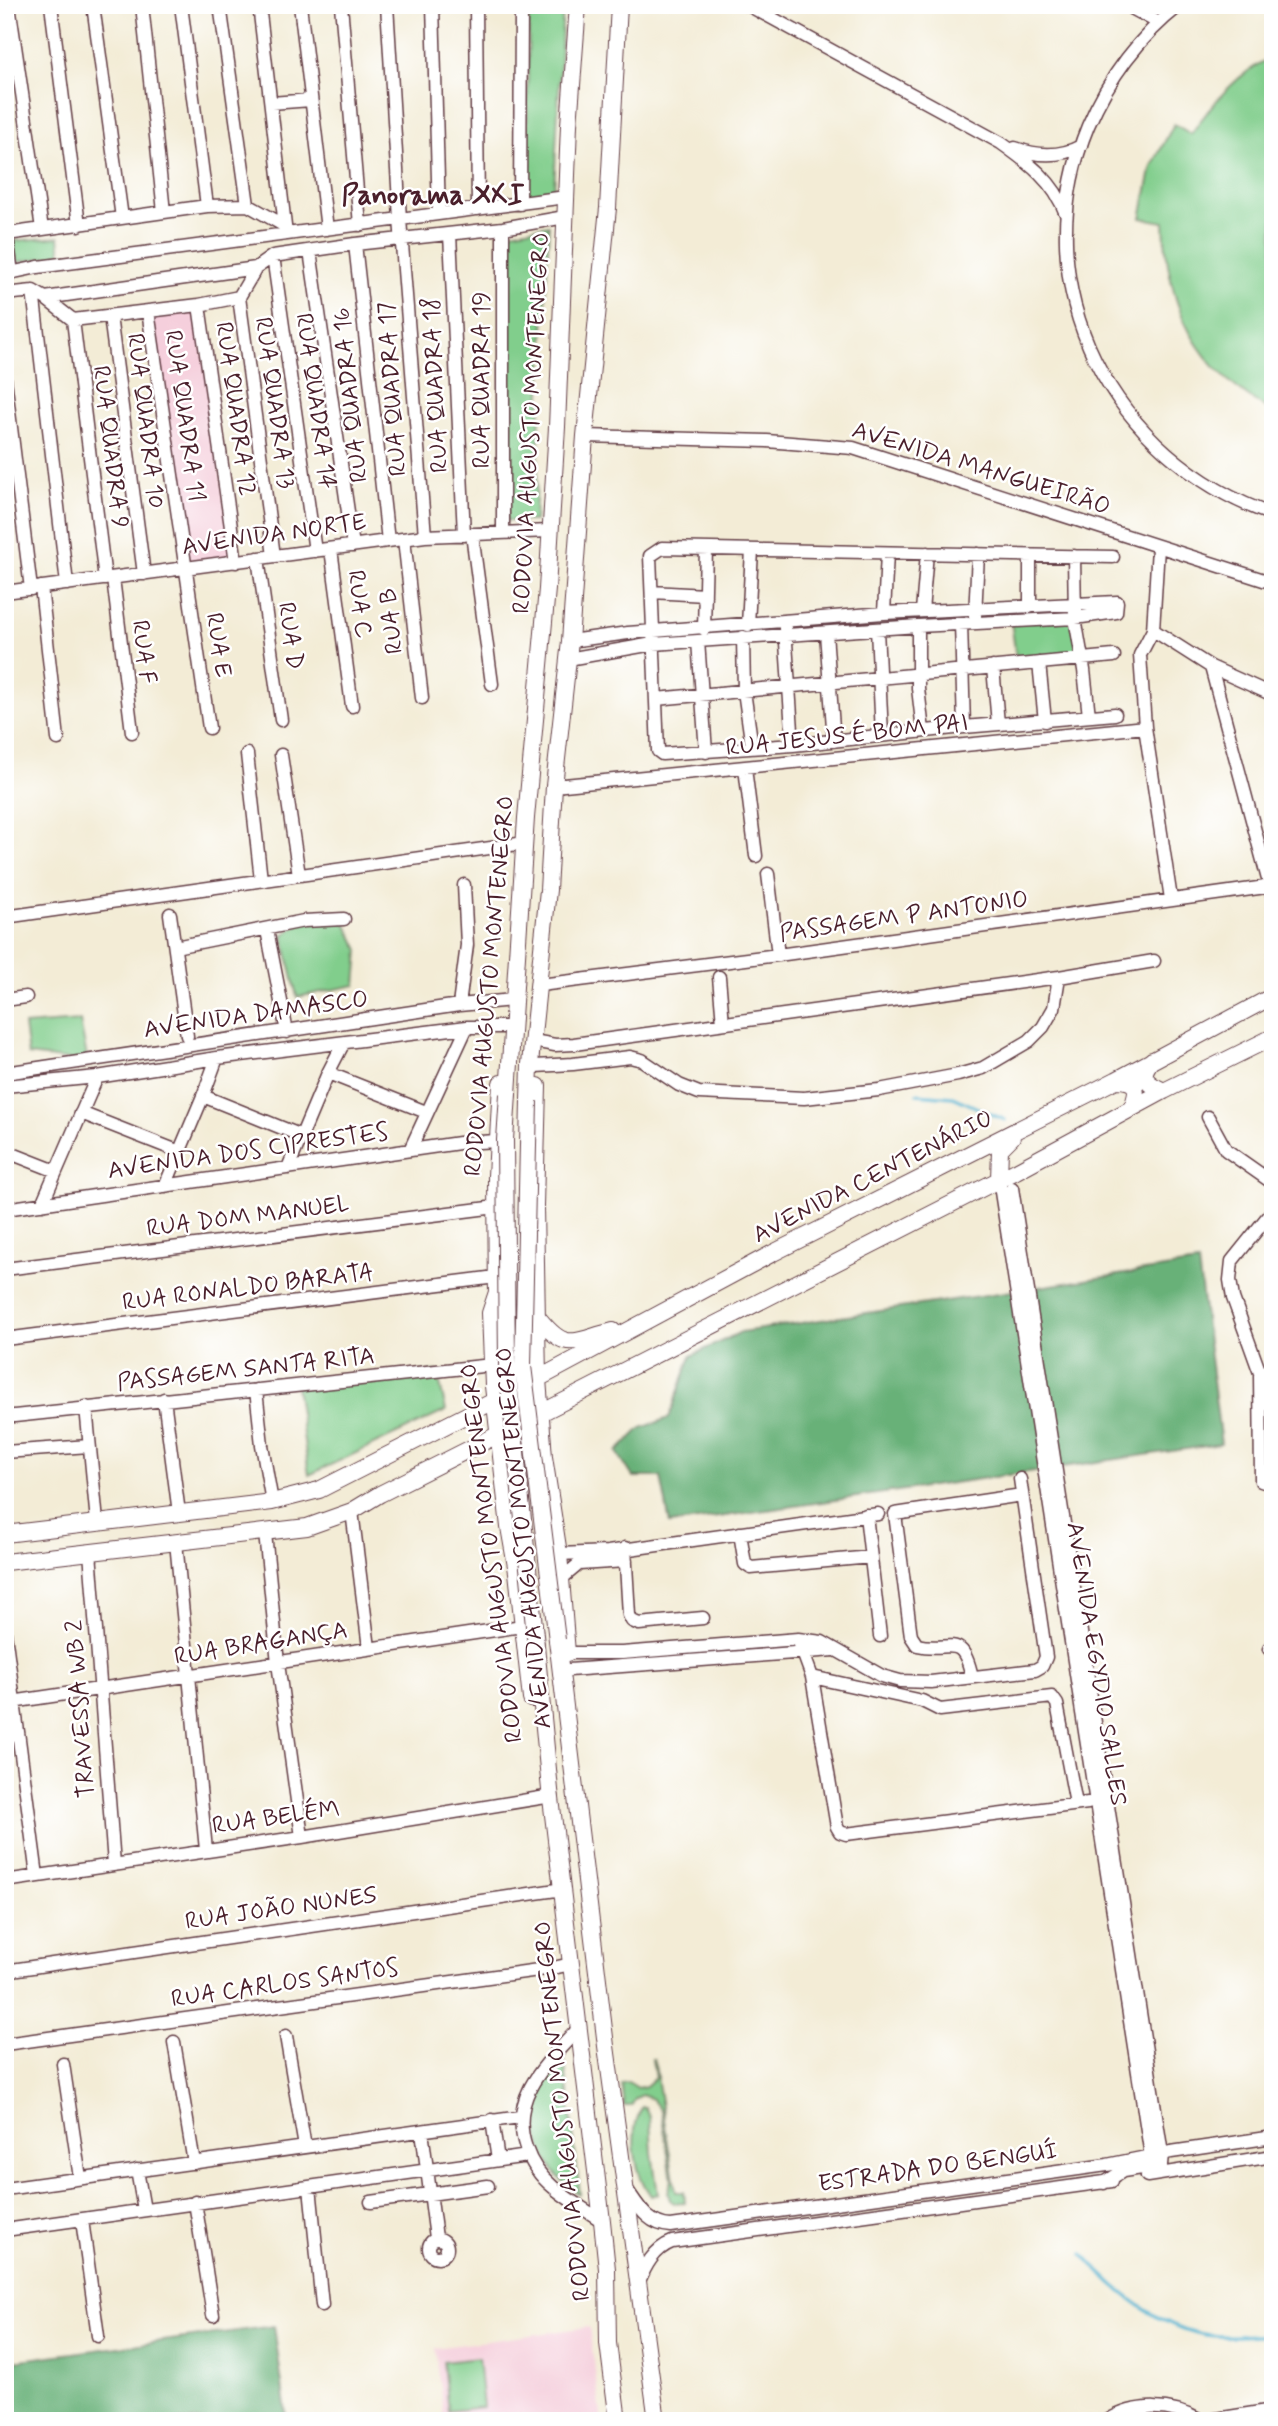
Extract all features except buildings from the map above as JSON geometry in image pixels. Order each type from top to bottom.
[{"type":"main road","name":"RODOVIA AUGUSTO MONTENEGRO","points":[[578,5],[565,217],[557,427],[511,1045],[502,1063],[496,1207],[497,1285],[490,1313],[498,1433],[542,1786],[551,1793],[602,2221],[607,2269],[608,2343],[618,2421]]},
{"type":"main road","name":"RODOVIA AUGUSTO MONTENEGRO","points":[[619,5],[608,208],[585,436],[570,641],[554,786],[540,985],[533,1041],[533,1065],[538,1086],[536,1321],[544,1457],[559,1554],[562,1646],[569,1671],[576,1742],[572,1756],[637,2287],[657,2421]]},
{"type":"main road","name":"AVENIDA CENTENÁRIO","points":[[5,1534],[272,1502],[319,1490],[338,1482],[538,1379],[773,1252],[1038,1121],[1273,996]]},
{"type":"main road","points":[[5,1562],[307,1527],[352,1511],[498,1433],[1006,1183],[1016,1171],[1132,1107],[1273,1037]]},
{"type":"main road","name":"AVENIDA AUGUSTO MONTENEGRO","points":[[511,1045],[505,1140],[507,1365],[551,1793]]},
{"type":"main road","points":[[1152,1060],[1145,1069],[1145,1076],[1148,1082],[1164,1091]]},
{"type":"main road","name":"AVENIDA AUGUSTO MONTENEGRO","points":[[533,1065],[529,1101],[523,1366],[562,1646],[572,1756]]},
{"type":"main road","points":[[1116,1080],[1128,1080],[1133,1084],[1136,1096],[1132,1107]]},
{"type":"main road","points":[[1006,1183],[1000,1149],[1005,1142],[1038,1121]]},
{"type":"main road","points":[[497,1285],[497,1363],[503,1375],[508,1378],[523,1377],[531,1364],[536,1321]]},
{"type":"main road","points":[[536,1321],[556,1337],[573,1343],[610,1331],[633,1328]]},
{"type":"main road","points":[[543,1438],[569,1399]]},
{"type":"main road","points":[[505,1474],[508,1450],[517,1440],[531,1438],[538,1441],[544,1457]]},
{"type":"street","points":[[9,5],[42,229]]},
{"type":"street","points":[[51,5],[79,225]]},
{"type":"street","points":[[93,5],[122,218]]},
{"type":"street","points":[[142,5],[164,212]]},
{"type":"street","points":[[181,5],[207,206]]},
{"type":"street","points":[[220,5],[248,205]]},
{"type":"street","points":[[259,5],[286,230]]},
{"type":"street","points":[[300,5],[327,229]]},
{"type":"street","points":[[341,5],[360,225]]},
{"type":"street","name":"RUA QUADRA 17","points":[[387,5],[400,219],[425,537]]},
{"type":"street","points":[[433,5],[439,214]]},
{"type":"street","points":[[476,5],[478,209]]},
{"type":"street","points":[[520,204],[521,5]]},
{"type":"street","points":[[748,5],[1001,143],[1035,168],[1050,184],[1067,218]]},
{"type":"street","points":[[1126,5],[1158,23]]},
{"type":"street","points":[[1172,7],[1139,42],[1116,73],[1096,107],[1081,146],[1072,180],[1067,218],[1073,295],[1081,326],[1108,384],[1126,411],[1169,457],[1195,477],[1222,494],[1273,515]]},
{"type":"street","points":[[271,103],[311,100]]},
{"type":"street","points":[[1001,143],[1045,156],[1071,152],[1081,146]]},
{"type":"street","points":[[286,230],[248,205],[207,206],[42,229],[6,227],[9,274],[38,267],[286,230],[327,229],[566,197]]},
{"type":"street","points":[[5,294],[33,291],[73,320],[199,305],[239,297],[256,268],[273,256],[503,228],[565,217]]},
{"type":"street","name":"RUA QUADRA 19","points":[[503,228],[503,532]]},
{"type":"street","name":"RUA QUADRA 18","points":[[450,234],[468,534],[492,684]]},
{"type":"street","name":"RUA QUADRA 16","points":[[355,244],[388,541]]},
{"type":"street","points":[[310,251],[353,546]]},
{"type":"street","name":"RUA QUADRA 14","points":[[273,256],[315,551]]},
{"type":"street","points":[[45,298],[256,268]]},
{"type":"street","points":[[33,291],[67,584]]},
{"type":"street","name":"RUA QUADRA 13","points":[[239,297],[274,556]]},
{"type":"street","name":"RUA QUADRA 12","points":[[199,305],[236,562]]},
{"type":"street","name":"RUA QUADRA 11","points":[[148,311],[185,568]]},
{"type":"street","name":"RUA QUADRA 10","points":[[110,316],[144,574]]},
{"type":"street","name":"RUA QUADRA 9","points":[[73,320],[109,578]]},
{"type":"street","points":[[5,379],[58,738]]},
{"type":"street","name":"AVENIDA MANGUEIRÃO","points":[[585,436],[767,441],[853,448],[1273,583]]},
{"type":"street","name":"AVENIDA NORTE","points":[[5,592],[404,539],[550,531]]},
{"type":"street","name":"RUA B","points":[[404,539],[422,698]]},
{"type":"street","points":[[1158,547],[1153,631],[1140,655],[1145,727],[1171,899]]},
{"type":"street","points":[[1113,557],[662,548],[650,556],[660,753],[793,745],[1115,715]]},
{"type":"street","name":"RUA C","points":[[331,549],[352,706]]},
{"type":"street","points":[[706,549],[701,635],[706,752]]},
{"type":"street","points":[[751,550],[744,691],[752,747]]},
{"type":"street","points":[[884,613],[887,553]]},
{"type":"street","points":[[922,611],[927,553]]},
{"type":"street","points":[[964,727],[961,671],[968,623],[975,608],[978,554]]},
{"type":"street","points":[[1074,556],[1075,611],[1089,716]]},
{"type":"street","points":[[1030,557],[1030,607]]},
{"type":"street","name":"RUA D","points":[[258,558],[281,720]]},
{"type":"street","name":"RUA E","points":[[185,568],[209,728]]},
{"type":"street","name":"RUA F","points":[[109,578],[132,732]]},
{"type":"street","points":[[652,592],[705,595]]},
{"type":"street","points":[[570,641],[701,635],[745,631],[785,621],[884,613],[1030,607],[1075,611]]},
{"type":"street","points":[[745,631],[786,635],[826,633],[968,623],[1075,611]]},
{"type":"street","points":[[785,621],[793,745]]},
{"type":"street","points":[[918,626],[918,675],[923,731]]},
{"type":"street","points":[[877,629],[882,736]]},
{"type":"street","points":[[1153,631],[1211,667],[1273,695]]},
{"type":"street","points":[[826,633],[834,741]]},
{"type":"street","points":[[568,659],[653,638]]},
{"type":"street","points":[[656,699],[1114,656]]},
{"type":"street","points":[[1039,663],[1045,721]]},
{"type":"street","points":[[993,667],[998,724]]},
{"type":"street","points":[[1211,667],[1271,890]]},
{"type":"street","name":"RUA JESUS É BOM PAI","points":[[554,786],[1145,727]]},
{"type":"street","points":[[247,754],[261,880]]},
{"type":"street","points":[[281,755],[299,875]]},
{"type":"street","points":[[745,768],[756,856]]},
{"type":"street","points":[[5,917],[525,843]]},
{"type":"street","points":[[768,874],[778,955]]},
{"type":"street","points":[[459,1005],[467,945],[464,885]]},
{"type":"street","name":"PASSAGEM P ANTONIO","points":[[540,985],[1082,914],[1171,899],[1271,890]]},
{"type":"street","points":[[170,915],[187,1036]]},
{"type":"street","points":[[175,947],[304,921],[344,919]]},
{"type":"street","points":[[267,930],[287,1032]]},
{"type":"street","points":[[533,1041],[555,1045],[630,1036],[1059,977],[1154,961]]},
{"type":"street","points":[[719,977],[723,1023]]},
{"type":"street","points":[[533,1065],[556,1066],[630,1057],[642,1060],[679,1085],[699,1093],[804,1098],[878,1090],[983,1068],[1029,1041],[1043,1027],[1054,1009],[1059,977]]},
{"type":"street","points":[[5,1000],[26,997]]},
{"type":"street","name":"AVENIDA DAMASCO","points":[[5,1073],[459,1005],[513,1000]]},
{"type":"street","points":[[410,1150],[467,1027]]},
{"type":"street","name":"AVENIDA DAMASCO","points":[[5,1086],[97,1077],[216,1058],[467,1027],[511,1027]]},
{"type":"street","points":[[630,1036],[630,1057]]},
{"type":"street","points":[[288,1168],[343,1044]]},
{"type":"street","points":[[555,1045],[556,1066]]},
{"type":"street","points":[[165,1186],[216,1058]]},
{"type":"street","points":[[328,1073],[426,1112]]},
{"type":"street","points":[[42,1204],[97,1077]]},
{"type":"street","points":[[203,1096],[302,1136]]},
{"type":"street","points":[[81,1113],[180,1152]]},
{"type":"street","points":[[1208,1117],[1226,1150],[1273,1183]]},
{"type":"street","name":"AVENIDA DOS CIPRESTES","points":[[5,1209],[459,1143],[498,1141]]},
{"type":"street","points":[[5,1151],[56,1171]]},
{"type":"street","name":"AVENIDA EGYDIO SALLES","points":[[1006,1183],[1156,2155]]},
{"type":"street","name":"RUA DOM MANUEL","points":[[5,1269],[496,1207]]},
{"type":"street","points":[[1273,1210],[1232,1261],[1230,1280],[1233,1298],[1267,1376],[1261,1481],[1273,1486]]},
{"type":"street","name":"RUA RONALDO BARATA","points":[[5,1339],[497,1285]]},
{"type":"street","name":"PASSAGEM SANTA RITA","points":[[5,1417],[492,1365]]},
{"type":"street","points":[[256,1390],[272,1502]]},
{"type":"street","points":[[164,1399],[179,1513]]},
{"type":"street","points":[[86,1407],[97,1522]]},
{"type":"street","points":[[5,1452],[89,1446]]},
{"type":"street","points":[[569,1671],[822,1642],[882,1676],[900,1681],[930,1682],[1035,1670],[1042,1666],[1046,1657],[1020,1479]]},
{"type":"street","points":[[972,1677],[968,1658],[963,1650],[953,1645],[917,1645],[911,1636],[894,1516],[897,1513],[1022,1495]]},
{"type":"street","points":[[352,1511],[369,1648]]},
{"type":"street","points":[[559,1554],[578,1559],[608,1552],[626,1555],[740,1532],[872,1514],[871,1556],[880,1636]]},
{"type":"street","points":[[265,1532],[278,1663],[302,1837]]},
{"type":"street","points":[[740,1532],[745,1564],[751,1568],[871,1556]]},
{"type":"street","points":[[176,1542],[206,1850]]},
{"type":"street","name":"TRAVESSA WB 2","points":[[90,1552],[114,1864]]},
{"type":"street","points":[[626,1555],[629,1615],[632,1621],[639,1624],[703,1619]]},
{"type":"street","points":[[561,1579],[578,1559]]},
{"type":"street","name":"RUA BRAGANÇA","points":[[9,1703],[522,1626]]},
{"type":"street","points":[[5,1633],[9,1703],[37,1876]]},
{"type":"street","points":[[562,1646],[622,1653],[801,1645]]},
{"type":"street","points":[[801,1645],[812,1677],[837,1828],[840,1832],[846,1834],[1082,1803],[1057,1704],[1052,1697],[940,1710],[922,1702],[812,1677]]},
{"type":"street","name":"RUA BELÉM","points":[[5,1881],[302,1837],[551,1793]]},
{"type":"street","name":"RUA JOÃO NUNES","points":[[5,1971],[563,1889]]},
{"type":"street","name":"RUA CARLOS SANTOS","points":[[5,2044],[571,1964]]},
{"type":"street","points":[[579,2028],[541,2069],[529,2088],[520,2117],[521,2133],[528,2156],[539,2173],[553,2187],[602,2221]]},
{"type":"street","points":[[286,2036],[305,2147]]},
{"type":"street","points":[[174,2042],[194,2162]]},
{"type":"street","points":[[63,2064],[80,2178]]},
{"type":"street","points":[[5,2189],[520,2117]]},
{"type":"street","points":[[492,2120],[498,2160]]},
{"type":"street","points":[[422,2131],[436,2238]]},
{"type":"street","name":"ESTRADA DO BENGUÍ","points":[[658,2224],[688,2225],[988,2182],[1273,2137]]},
{"type":"street","points":[[1104,2183],[1123,2171],[1162,2164],[1156,2155]]},
{"type":"street","points":[[5,2230],[528,2156]]},
{"type":"street","name":"ESTRADA DO BENGUÍ","points":[[663,2247],[672,2242],[1104,2183],[1273,2156]]},
{"type":"street","points":[[137,2170],[144,2210]]},
{"type":"street","points":[[988,2182],[991,2197]]},
{"type":"street","points":[[371,2202],[488,2186]]},
{"type":"street","points":[[310,2187],[322,2305]]},
{"type":"street","points":[[625,2187],[643,2213],[658,2224],[657,2237],[663,2247],[650,2260],[637,2287]]},
{"type":"street","points":[[195,2202],[213,2315]]},
{"type":"street","points":[[82,2220],[98,2336]]},
{"type":"street","points":[[1107,2421],[1132,2410],[1153,2407],[1184,2412],[1203,2421],[1273,2410]]},
{"type":"shaded area","points":[[197,309],[233,559],[188,568],[150,313]]},
{"type":"shaded area","points":[[589,2327],[602,2421],[444,2421],[435,2348]]},
{"type":"green space","points":[[529,5],[563,5],[554,191],[550,194],[526,196]]},
{"type":"green space","points":[[1273,57],[1273,412],[1246,395],[1205,356],[1179,309],[1166,253],[1164,222],[1141,218],[1152,166],[1174,124],[1191,134],[1217,100],[1237,80]]},
{"type":"green space","points":[[549,225],[535,521],[507,521],[505,233]]},
{"type":"green space","points":[[59,237],[61,255],[17,262],[13,241]]},
{"type":"green space","points":[[1075,618],[1082,659],[1017,665],[1011,621]]},
{"type":"green space","points":[[344,919],[359,950],[356,985],[297,997],[283,935],[304,921]]},
{"type":"green space","points":[[80,1021],[88,1062],[28,1055],[24,1025]]},
{"type":"green space","points":[[1198,1263],[1221,1444],[670,1524],[661,1477],[633,1477],[617,1452],[641,1428],[669,1418],[691,1356],[741,1332]]},
{"type":"green space","points":[[437,1371],[446,1411],[309,1475],[296,1387]]},
{"type":"green space","points":[[564,2058],[580,2194],[557,2175],[548,2162],[537,2134],[537,2104],[542,2089]]},
{"type":"green space","points":[[652,2059],[676,2192],[684,2192],[685,2202],[674,2203],[670,2200],[668,2192],[672,2179],[661,2111],[652,2099],[642,2095],[636,2098],[631,2106],[624,2106],[621,2083],[628,2082],[638,2088],[646,2086],[655,2078]]},
{"type":"green space","points":[[642,2107],[645,2107],[650,2118],[658,2194],[651,2196],[640,2176],[635,2153],[635,2129]]},
{"type":"green space","points":[[274,2326],[287,2421],[5,2421],[5,2362]]},
{"type":"green space","points":[[478,2358],[483,2407],[448,2411],[443,2362]]},
{"type":"waterway","points":[[917,1094],[953,1097],[1005,1120]]},
{"type":"waterway","points":[[1083,2254],[1134,2302],[1180,2328],[1216,2336],[1273,2334]]},
{"type":"district","name":"Panorama XXI","points":[[433,196]]}]
